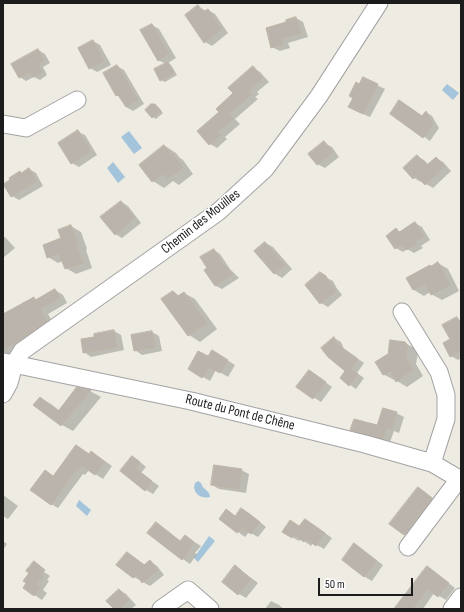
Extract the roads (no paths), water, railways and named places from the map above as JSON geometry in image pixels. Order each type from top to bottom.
[{"type":"street","name":"Chemin des Mouilles","points":[[8,363],[22,351],[218,212],[265,169],[319,96],[379,3]]},
{"type":"street","points":[[3,124],[26,128],[77,100]]},
{"type":"street","points":[[402,312],[439,372],[446,395],[446,420],[432,464]]},
{"type":"street","points":[[3,394],[9,383],[8,363]]},
{"type":"street","name":"Route du Pont de Chêne","points":[[8,363],[191,401],[365,444],[432,464],[460,484]]},
{"type":"street","points":[[426,539],[460,484]]},
{"type":"street","points":[[408,547],[460,484]]},
{"type":"street","points":[[161,609],[188,590],[210,609]]},
{"type":"street","points":[[452,609],[461,597]]},
{"type":"water","points":[[447,84],[459,93],[453,100],[442,90]]},
{"type":"water","points":[[129,131],[142,148],[134,154],[121,137]]},
{"type":"water","points":[[113,162],[125,177],[118,183],[107,168]]},
{"type":"water","points":[[198,481],[210,494],[210,497],[202,497],[197,494],[194,487],[195,483]]},
{"type":"water","points":[[79,500],[91,510],[87,516],[76,506]]},
{"type":"water","points":[[209,536],[215,541],[198,562],[194,558]]}]
